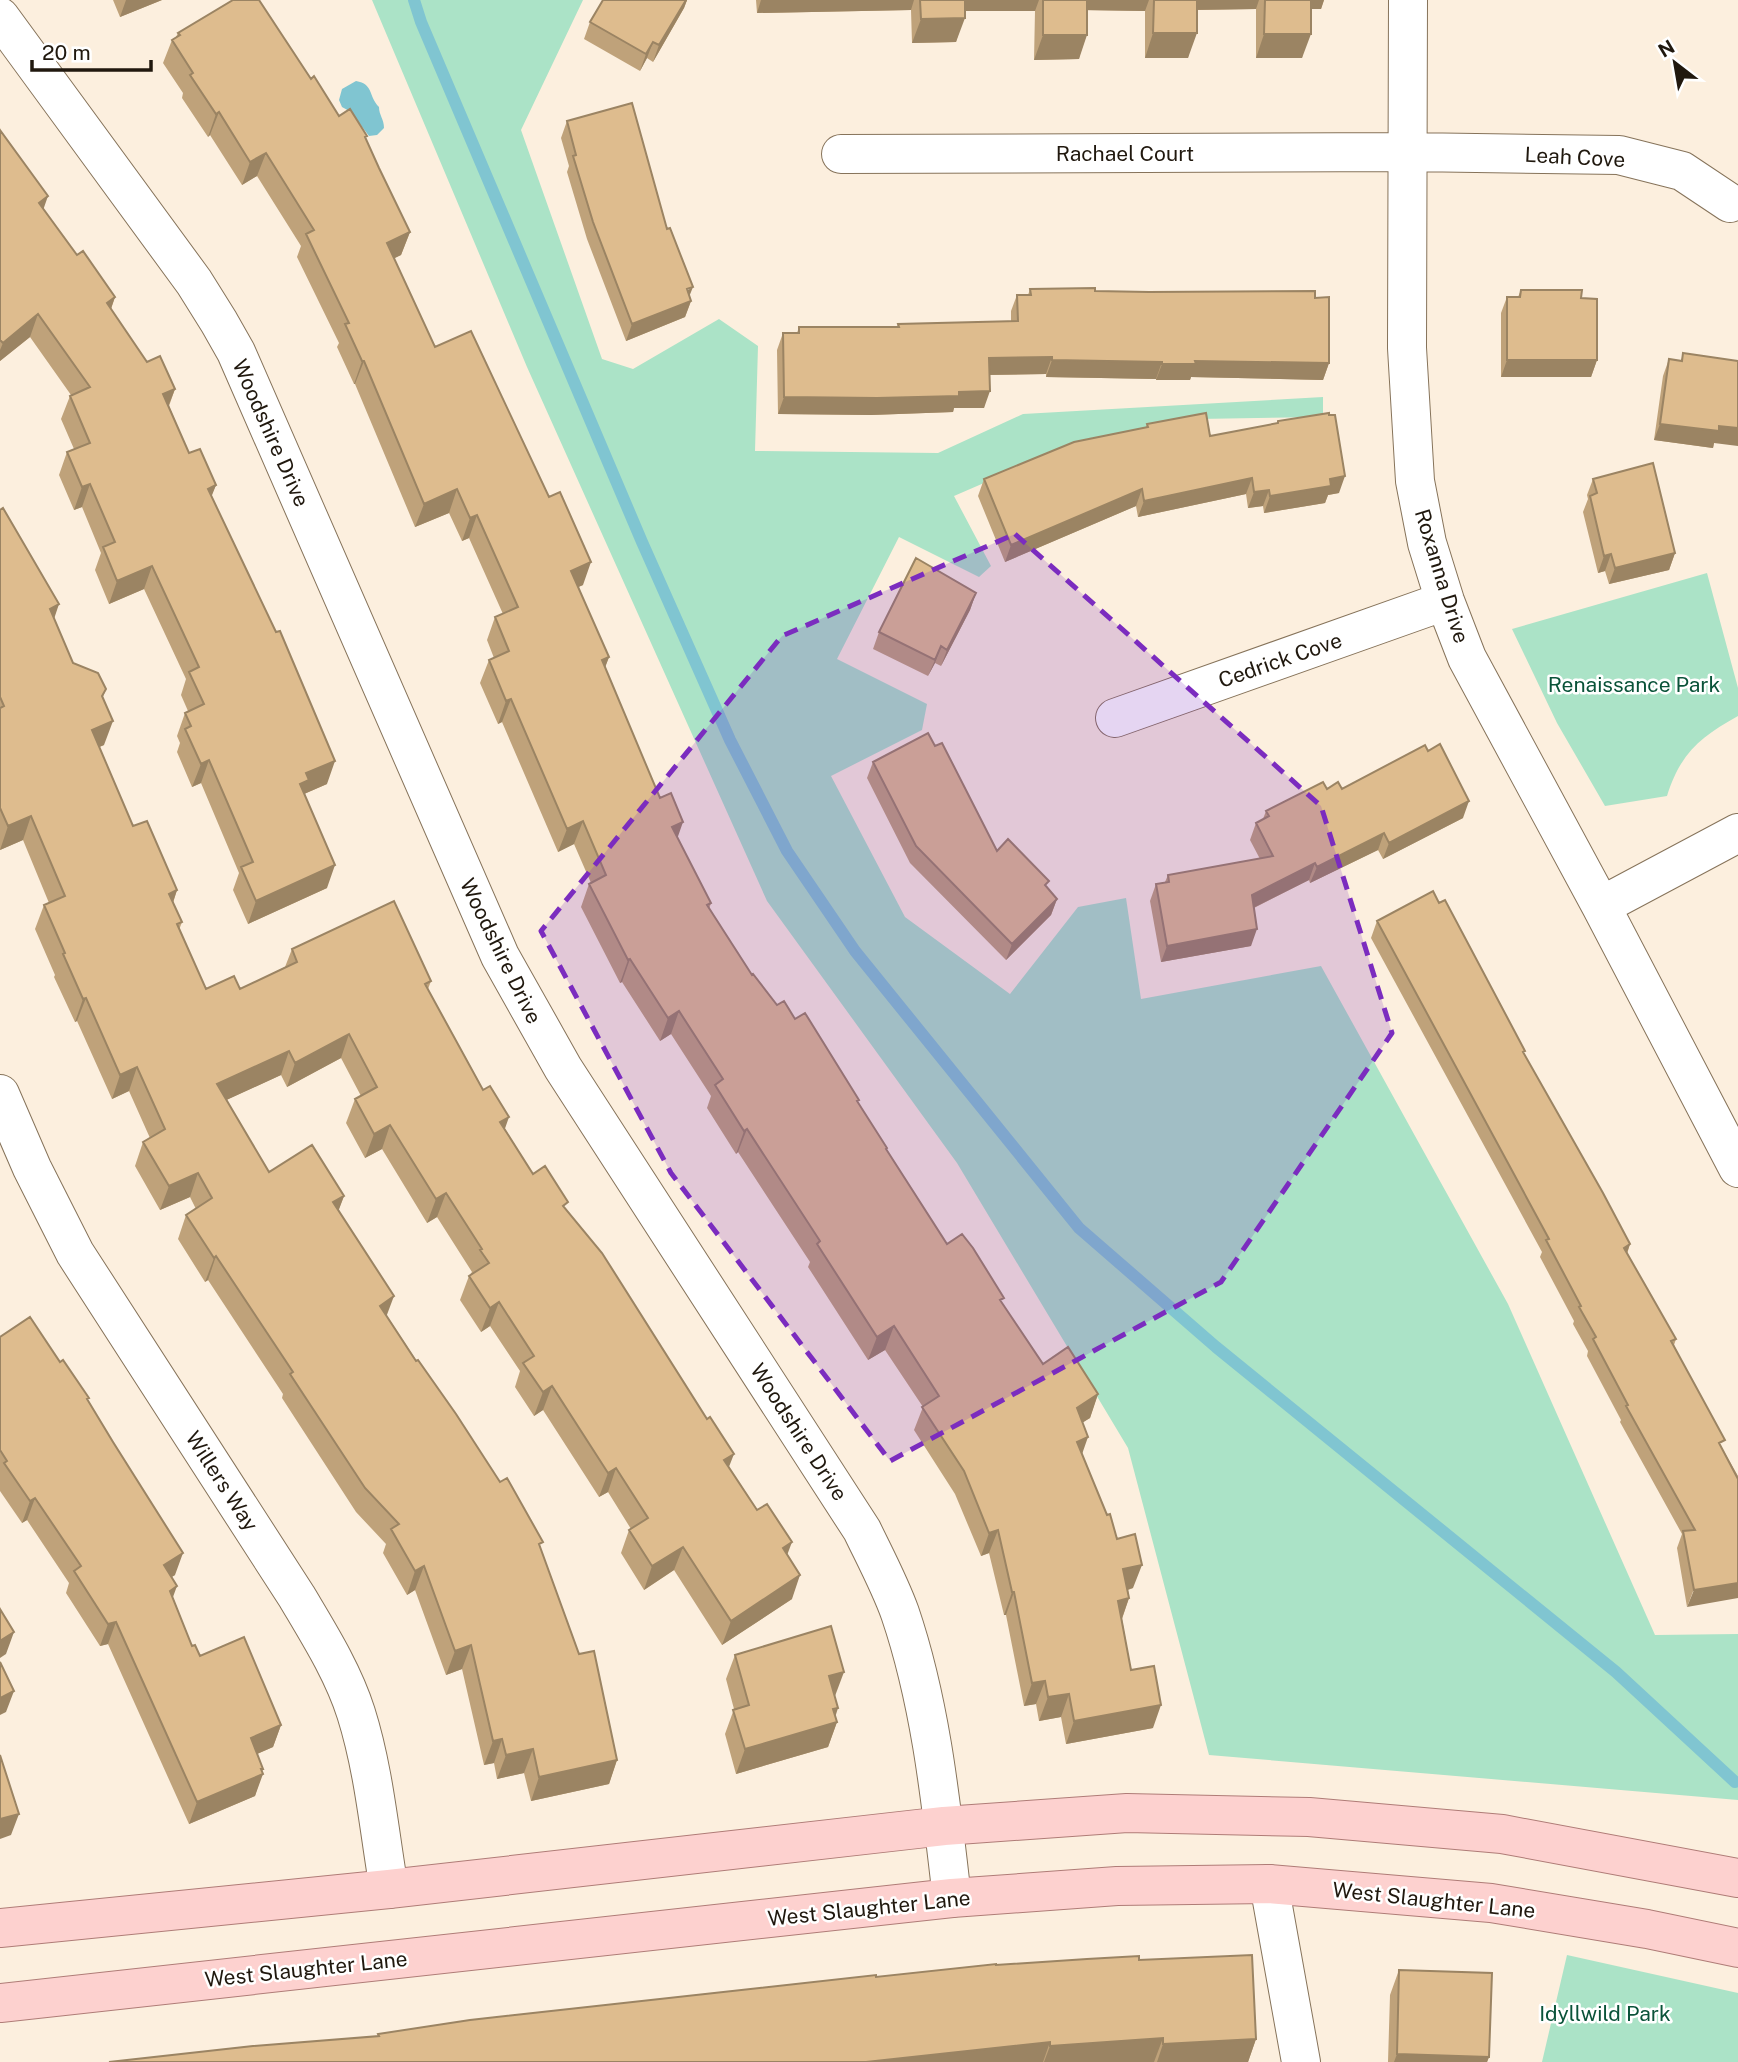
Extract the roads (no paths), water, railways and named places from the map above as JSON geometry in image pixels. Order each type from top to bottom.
[{"type":"main road","points":[[0,1928],[389,1889],[944,1826],[1127,1813],[1309,1817],[1502,1834],[1738,1878]]},
{"type":"main road","name":"West Slaughter Lane","points":[[0,2003],[952,1898],[1117,1885],[1269,1884],[1491,1903],[1647,1929],[1738,1948]]},
{"type":"street","name":"Roxanna Drive","points":[[1408,0],[1407,348],[1414,468],[1427,543],[1467,658],[1738,1168]]},
{"type":"street","name":"Woodshire Drive","points":[[0,17],[194,282],[219,321],[236,352],[499,957],[563,1068],[862,1530],[900,1612],[915,1666],[944,1826],[952,1898]]},
{"type":"street","name":"Rachael Court","points":[[841,154],[1409,152]]},
{"type":"street","name":"Leah Cove","points":[[1409,152],[1619,155],[1682,171],[1730,203]]},
{"type":"street","name":"Cedrick Cove","points":[[1115,718],[1445,601]]},
{"type":"street","points":[[1601,906],[1738,833]]},
{"type":"street","name":"Willers Way","points":[[0,1094],[32,1168],[75,1253],[297,1597],[340,1675],[355,1710],[366,1749],[389,1889]]},
{"type":"street","points":[[1269,1884],[1301,2062]]},
{"type":"water","points":[[356,81],[366,85],[379,107],[384,128],[377,135],[369,136],[351,112],[342,107],[339,100],[342,89]]},
{"type":"waterway","points":[[414,0],[642,542],[730,740],[787,851],[855,951],[1079,1228],[1216,1347],[1616,1672],[1735,1782]]},
{"type":"park label","name":"Renaissance Park","points":[[1634,684]]},
{"type":"park label","name":"Idyllwild Park","points":[[1605,2013]]}]
